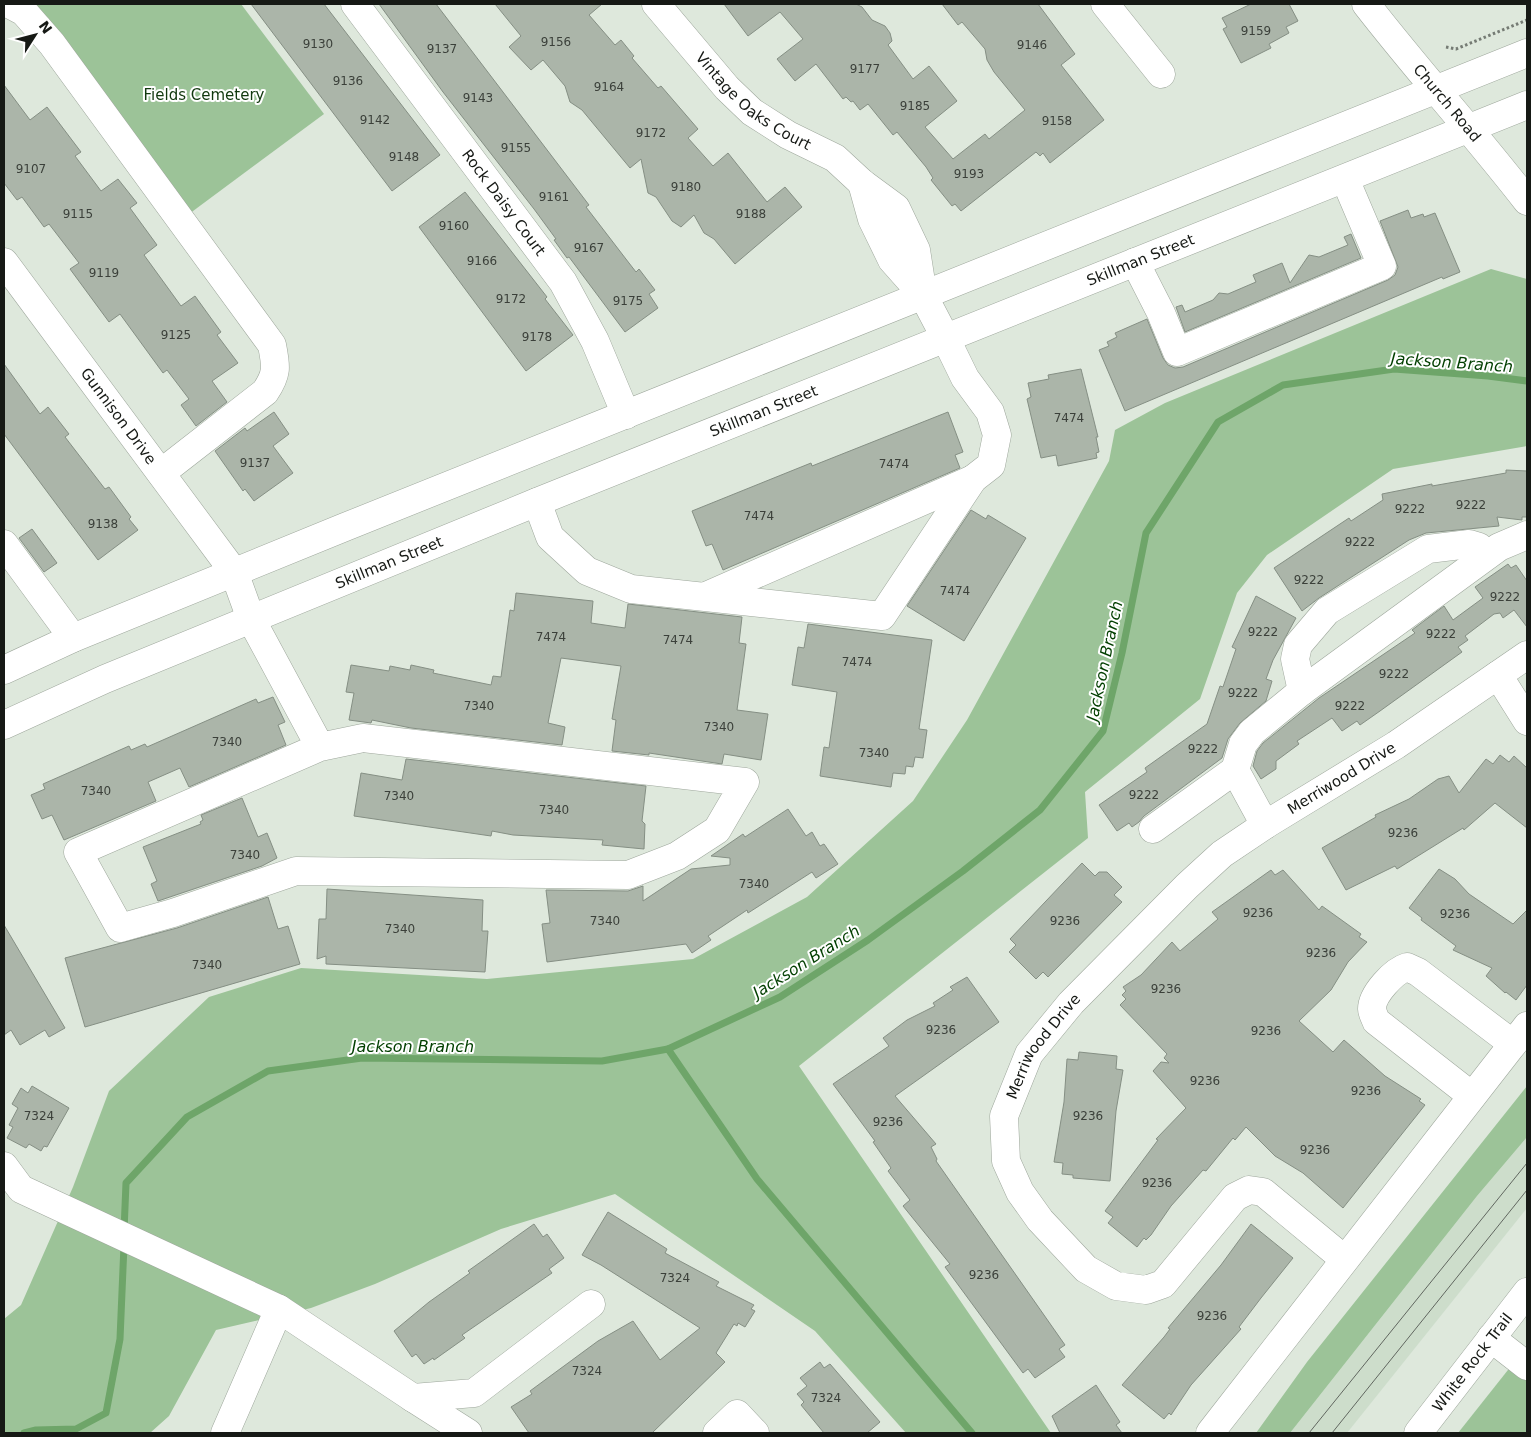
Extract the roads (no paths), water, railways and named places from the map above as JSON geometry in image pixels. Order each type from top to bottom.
[{"type":"main road","points":[[9,4],[24,12],[52,44],[272,344],[276,366],[274,379],[265,392],[161,473]]},
{"type":"main road","name":"Rock Daisy Court","points":[[355,4],[563,282],[595,342],[626,415]]},
{"type":"main road","name":"Vintage Oaks Court","points":[[656,4],[727,88],[752,112],[788,135],[835,158],[862,183],[872,219],[892,260],[923,294],[965,378],[990,412],[996,435],[992,465],[973,480]]},
{"type":"main road","points":[[1105,4],[1161,74]]},
{"type":"main road","name":"Church Road","points":[[1366,4],[1527,201]]},
{"type":"main road","points":[[4,670],[73,638],[234,572],[1434,88],[1527,53]]},
{"type":"main road","name":"Skillman Street","points":[[4,725],[105,679],[537,502],[1527,105]]},
{"type":"main road","points":[[1135,262],[1161,313],[1177,352],[1382,266],[1345,179]]},
{"type":"main road","name":"Gunnison Drive","points":[[4,262],[234,572],[251,619],[320,747]]},
{"type":"main road","points":[[537,502],[550,537],[587,570],[631,589],[882,616],[973,480]]},
{"type":"main road","points":[[704,597],[973,480]]},
{"type":"main road","points":[[1153,829],[1235,770],[1243,744],[1252,732],[1302,691],[1487,555],[1499,547],[1525,541]]},
{"type":"main road","points":[[4,544],[73,638]]},
{"type":"main road","points":[[1302,691],[1296,658],[1298,646],[1327,611],[1428,549],[1469,544],[1479,547],[1487,555]]},
{"type":"main road","name":"Merriwood Drive","points":[[1344,1259],[1263,1192],[1249,1190],[1235,1197],[1164,1284],[1146,1290],[1116,1286],[1086,1269],[1040,1220],[1020,1192],[1006,1161],[1004,1116],[1029,1054],[1070,1003],[1187,886],[1222,854],[1264,825],[1396,745],[1527,655]]},
{"type":"main road","points":[[1498,675],[1527,721]]},
{"type":"main road","points":[[363,738],[745,782],[717,830],[677,856],[628,875],[296,871],[173,913],[120,928],[78,852],[320,747],[363,738]]},
{"type":"main road","points":[[1235,770],[1264,825]]},
{"type":"main road","points":[[1210,1433],[1520,1035],[1418,972],[1407,967],[1398,970],[1374,1000],[1372,1010],[1376,1021],[1472,1096]]},
{"type":"main road","points":[[4,1166],[21,1188],[267,1304],[468,1433]]},
{"type":"main road","name":"White Rock Trail","points":[[1418,1433],[1527,1292]]},
{"type":"main road","points":[[225,1433],[267,1304]]},
{"type":"main road","points":[[413,1398],[474,1393],[591,1304]]},
{"type":"main road","points":[[1491,1338],[1527,1366]]},
{"type":"main road","points":[[717,1433],[737,1414],[755,1433]]},
{"type":"waterway","name":"Jackson Branch","points":[[124,1231],[126,1183],[187,1117],[268,1071],[362,1058],[602,1061],[668,1049],[780,997],[868,940],[963,871],[1040,810],[1103,731],[1122,653],[1146,533],[1218,422],[1283,385],[1394,369],[1527,381]]},
{"type":"waterway","points":[[668,1049],[757,1179],[972,1433]]},
{"type":"waterway","name":"Jackson Branch","points":[[24,1433],[36,1430],[76,1429],[106,1413],[120,1339],[124,1245]]},
{"type":"tram line","points":[[1309,1433],[1527,1163]]},
{"type":"tram line","points":[[1332,1433],[1527,1190]]},
{"type":"park label","name":"Fields Cemetery","points":[[204,95]]}]
